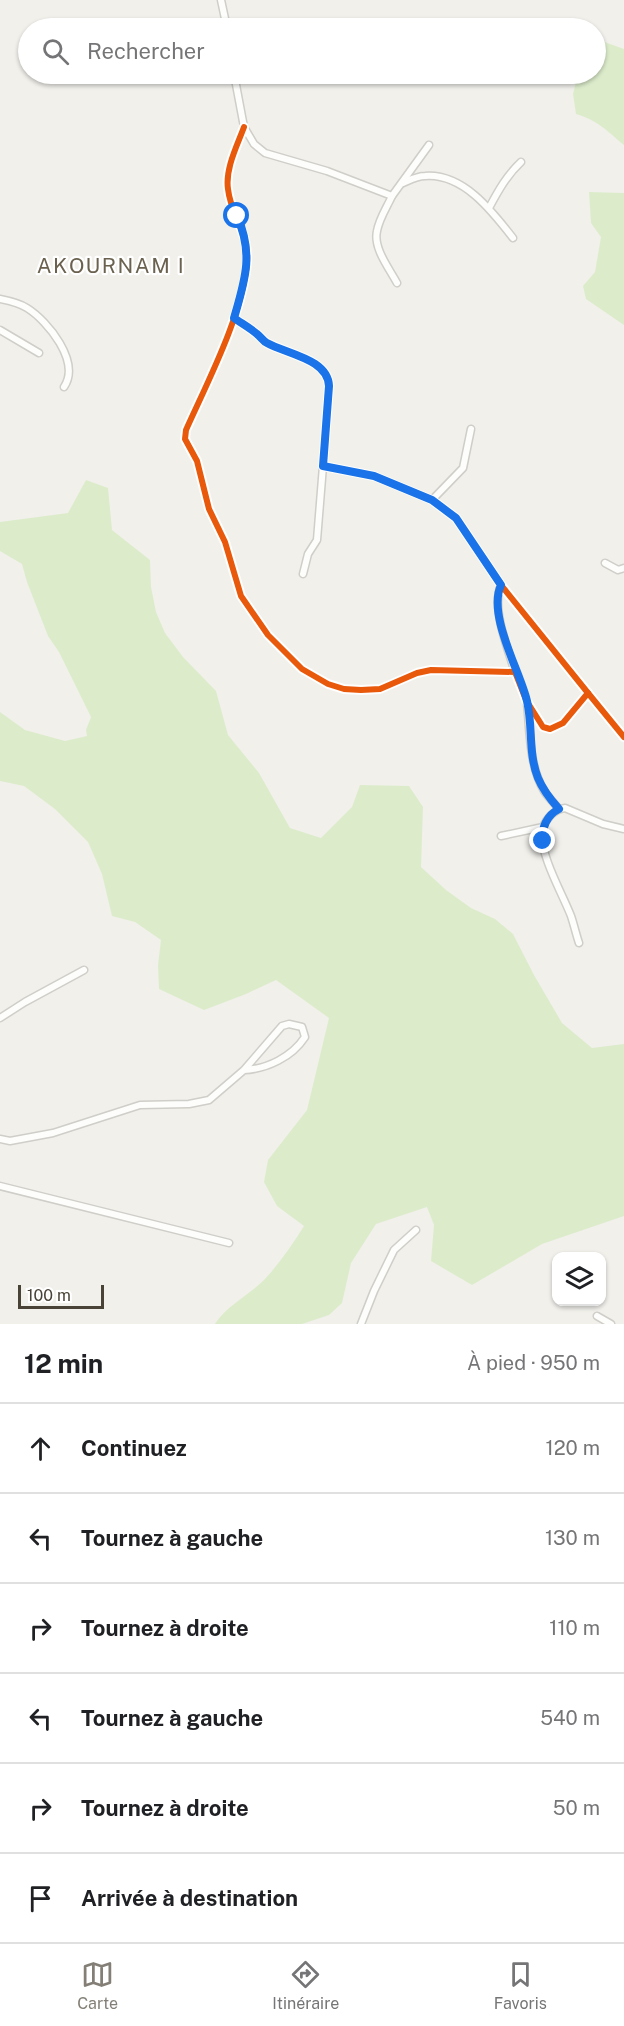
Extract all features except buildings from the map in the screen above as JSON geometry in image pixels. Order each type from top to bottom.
[{"type":"street","points":[[221,0],[225,18]]},
{"type":"street","points":[[236,84],[244,128],[254,144],[265,153],[348,178],[392,196]]},
{"type":"street","points":[[244,128],[228,179],[231,203],[243,229],[247,250],[242,289],[234,318],[186,430],[185,439],[197,461],[209,509],[225,542],[241,596],[268,635],[302,669],[328,684],[344,689],[380,689],[417,673],[431,670],[515,672]]},
{"type":"street","points":[[396,283],[379,251],[377,230],[392,196],[429,145]]},
{"type":"street","points":[[489,208],[512,170],[521,162]]},
{"type":"street","points":[[403,183],[422,176],[449,178],[489,208],[513,238]]},
{"type":"street","points":[[0,299],[25,306],[43,320],[57,337],[67,360],[69,374],[64,387]]},
{"type":"street","points":[[234,318],[258,334],[266,343],[317,365],[325,371],[329,379],[317,540],[308,554],[303,574]]},
{"type":"street","points":[[0,330],[39,352]]},
{"type":"street","points":[[432,500],[463,468],[471,429]]},
{"type":"street","points":[[323,466],[374,476],[432,500],[456,518],[501,585],[624,737]]},
{"type":"street","points":[[605,563],[618,570],[624,568]]},
{"type":"street","points":[[501,585],[498,600],[502,628],[515,672],[526,700],[543,727],[550,729],[563,723],[588,693]]},
{"type":"street","points":[[526,700],[530,743],[537,777],[544,792],[559,809]]},
{"type":"street","points":[[579,943],[572,918],[548,860],[543,841],[543,827],[553,812],[565,808],[603,824],[624,829]]},
{"type":"street","points":[[501,836],[543,827]]},
{"type":"street","points":[[0,1018],[84,970]]},
{"type":"street","points":[[0,1139],[10,1141],[53,1133],[140,1105],[189,1104],[209,1100],[244,1070],[282,1026],[288,1024],[302,1027],[305,1037],[297,1047],[267,1066],[244,1070]]},
{"type":"street","points":[[0,1186],[229,1243]]},
{"type":"street","points":[[361,1324],[394,1250],[416,1230]]},
{"type":"street","points":[[597,1316],[611,1324]]},
{"type":"green space","points":[[606,43],[624,49],[624,145],[597,123],[576,114],[573,94],[576,84],[606,84]]},
{"type":"green space","points":[[589,192],[624,193],[624,325],[586,299],[583,286],[595,272],[601,237],[591,223]]},
{"type":"green space","points":[[86,480],[108,488],[112,530],[150,560],[151,587],[156,612],[165,633],[183,657],[216,691],[228,735],[259,773],[290,828],[321,838],[352,807],[360,785],[409,786],[423,807],[421,867],[446,890],[471,908],[495,919],[513,934],[562,1023],[592,1048],[624,1044],[624,1216],[542,1244],[472,1285],[431,1261],[434,1225],[427,1207],[376,1224],[351,1263],[342,1303],[329,1315],[302,1324],[215,1324],[225,1311],[264,1280],[304,1226],[277,1206],[264,1182],[268,1160],[307,1110],[329,1018],[276,980],[204,1010],[159,989],[158,965],[161,940],[135,922],[112,916],[102,874],[88,842],[55,809],[24,786],[0,781],[0,712],[25,730],[65,741],[87,736],[86,730],[91,717],[59,652],[48,636],[22,564],[0,551],[0,522],[68,513]]},
{"type":"cycle path","points":[[244,127],[228,174],[230,199],[243,233],[247,252],[244,283],[231,326],[214,370],[186,430],[185,439],[197,461],[209,509],[225,542],[241,596],[268,635],[302,669],[328,684],[344,689],[380,689],[417,673],[431,670],[515,672],[526,700],[543,727],[550,729],[563,723],[588,693],[624,737]]},
{"type":"cycle path","points":[[234,318],[267,343],[314,363],[327,377],[329,386],[323,466],[374,476],[432,500],[456,518],[501,585],[588,693]]},
{"type":"district","name":"AKOURNAM I","points":[[111,265]]},
{"type":"route","points":[[237,216],[246,241],[247,264],[234,318],[258,334],[266,343],[317,365],[325,371],[329,379],[329,386],[323,466],[374,476],[432,500],[456,518],[501,585],[498,600],[502,628],[526,700],[530,743],[537,777],[544,792],[559,809],[553,812],[543,827],[543,841]]}]
